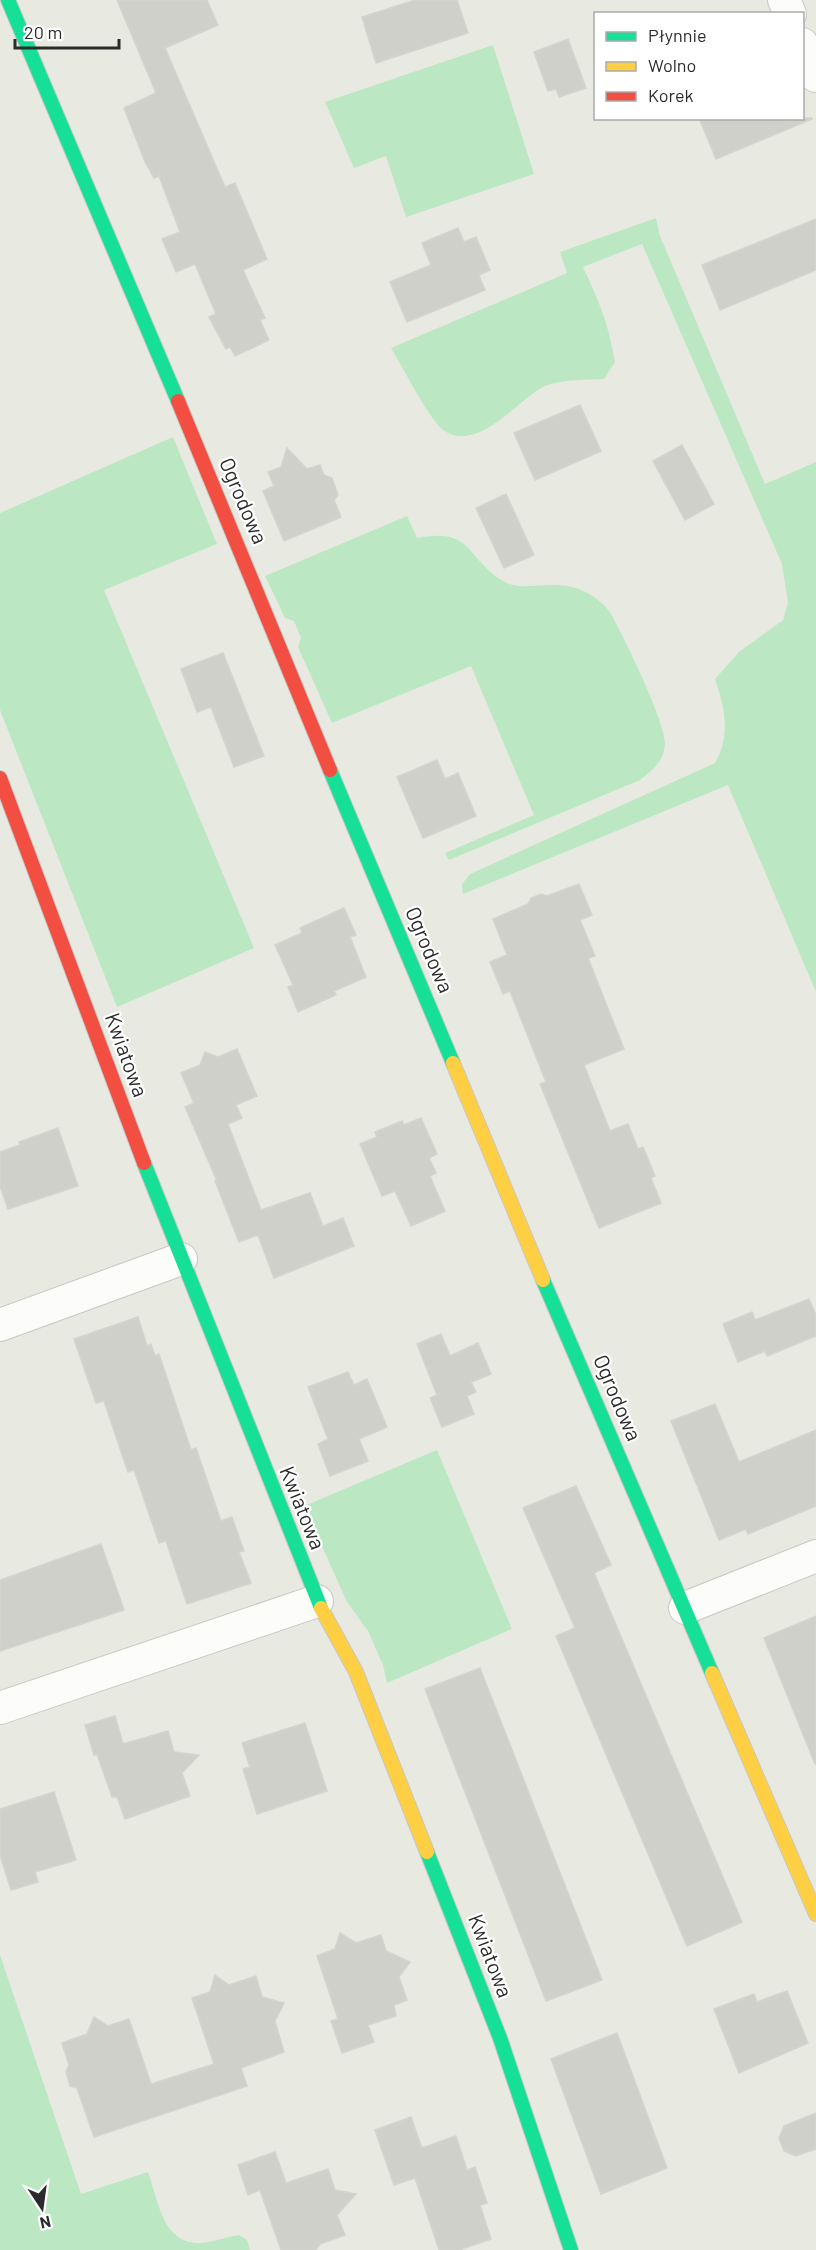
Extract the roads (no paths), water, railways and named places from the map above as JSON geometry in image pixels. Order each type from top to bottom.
[{"type":"street","name":"Ogrodowa","points":[[8,0],[249,569],[337,787],[563,1327],[816,1914]]},
{"type":"street","points":[[804,49],[816,76]]},
{"type":"street","name":"Kwiatowa","points":[[0,778],[181,1259],[317,1602],[356,1672],[500,2038],[571,2250]]},
{"type":"street","points":[[0,1325],[181,1259]]},
{"type":"street","points":[[685,1608],[816,1556]]},
{"type":"street","points":[[0,1708],[317,1602]]}]
